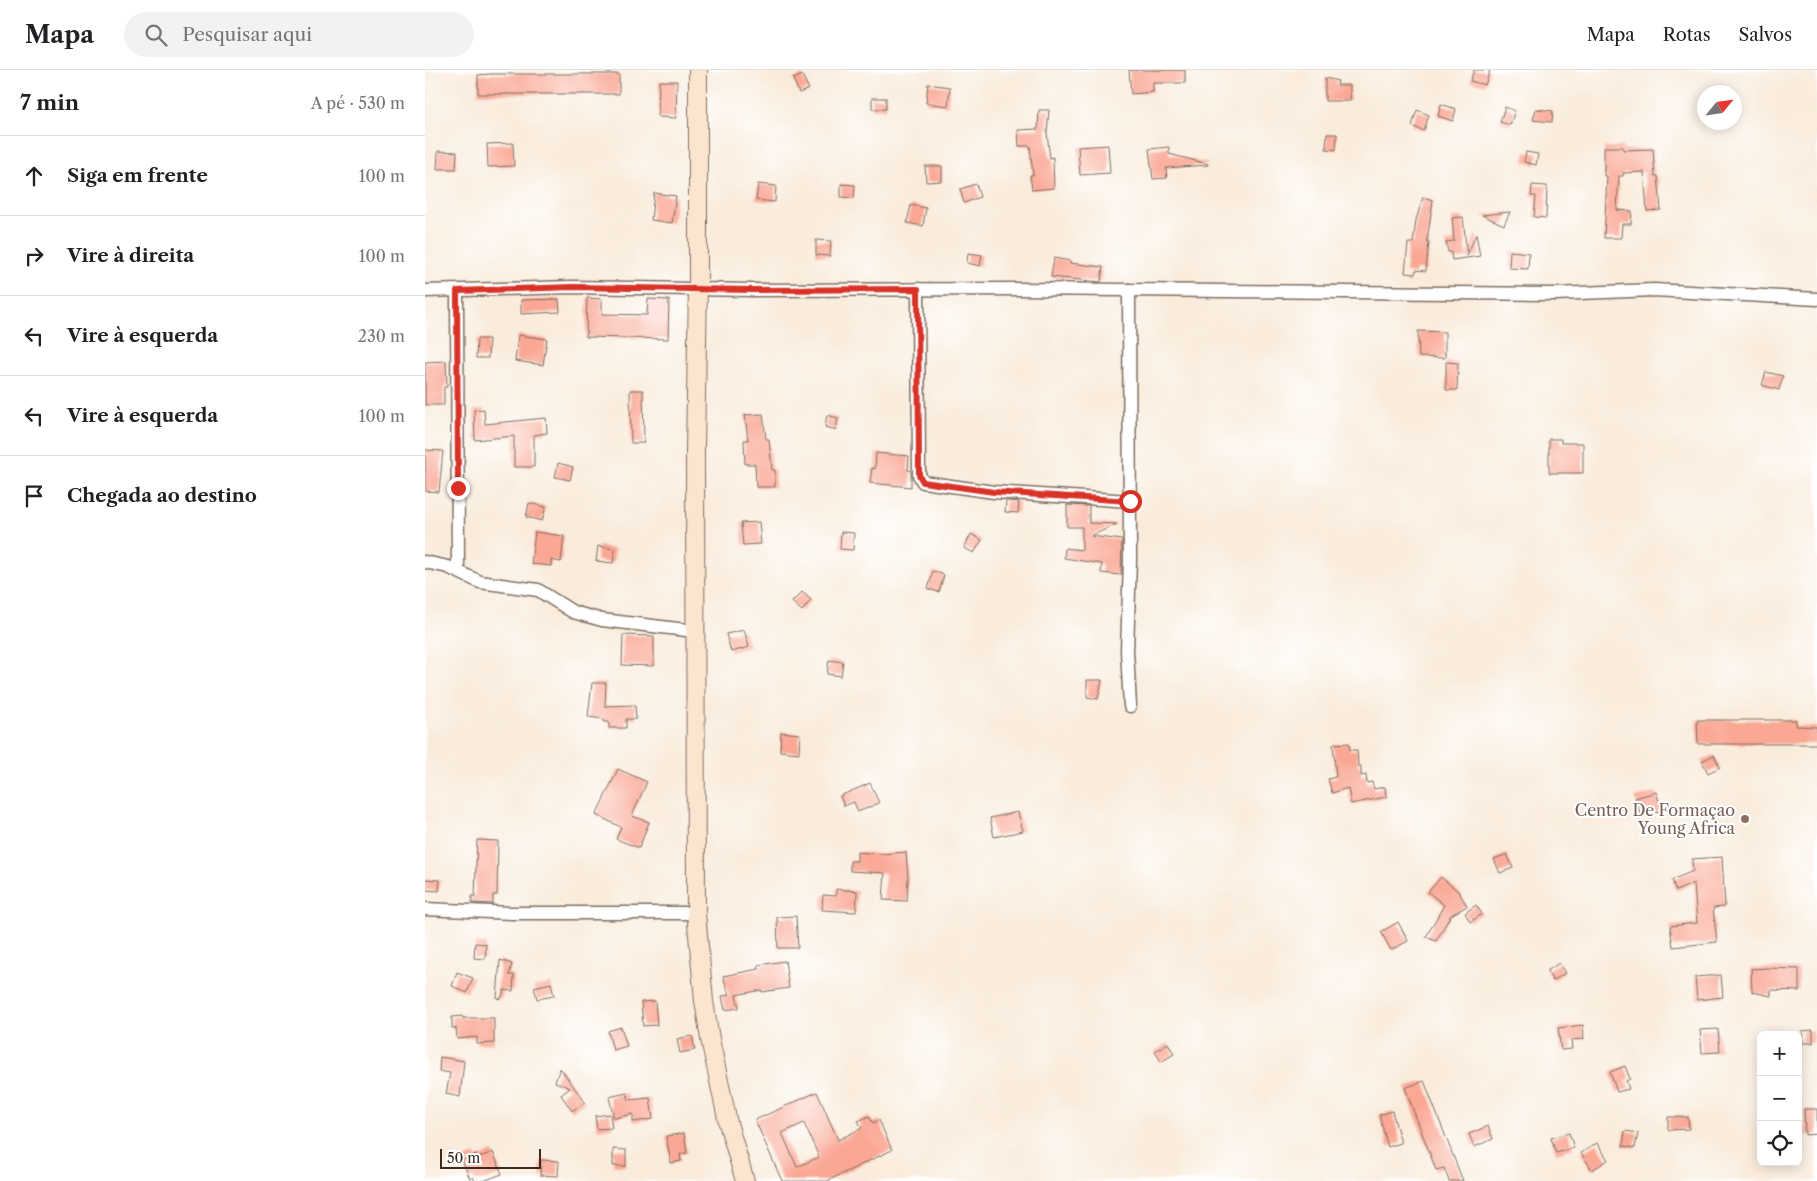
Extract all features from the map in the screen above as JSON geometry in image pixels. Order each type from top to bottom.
[{"type":"main road","points":[[698,70],[698,288],[695,450],[696,914],[704,1001],[710,1039],[728,1124],[745,1181]]},
{"type":"street","points":[[425,291],[572,287],[753,290],[1129,290],[1536,294],[1654,290],[1817,299]]},
{"type":"street","points":[[918,289],[919,475],[923,482],[994,492],[1130,501]]},
{"type":"street","points":[[1129,290],[1130,560],[1127,651],[1130,706]]},
{"type":"street","points":[[457,291],[458,571]]},
{"type":"street","points":[[425,562],[458,571],[480,582],[538,590],[573,612],[602,620],[695,631]]},
{"type":"street","points":[[425,909],[511,913],[696,914]]},
{"type":"building","points":[[1129,70],[1185,70],[1185,83],[1153,83],[1153,92],[1131,94]]},
{"type":"building","points":[[1474,70],[1490,70],[1485,85],[1470,81]]},
{"type":"building","points":[[619,74],[619,94],[478,94],[478,75]]},
{"type":"building","points":[[802,75],[809,89],[799,93],[793,79]]},
{"type":"building","points":[[1325,78],[1338,81],[1337,85],[1350,85],[1350,101],[1325,101]]},
{"type":"building","points":[[659,81],[677,81],[676,118],[658,117]]},
{"type":"building","points":[[928,84],[950,87],[948,106],[926,103]]},
{"type":"building","points":[[872,98],[886,98],[886,109],[872,109]]},
{"type":"building","points":[[1441,104],[1456,109],[1453,121],[1438,116]]},
{"type":"building","points":[[1505,107],[1515,111],[1510,125],[1500,122]]},
{"type":"building","points":[[1536,109],[1553,111],[1552,122],[1533,120]]},
{"type":"building","points":[[1039,110],[1049,110],[1047,133],[1050,158],[1053,157],[1054,188],[1032,190],[1030,175],[1033,175],[1030,146],[1019,146],[1018,130],[1038,129]]},
{"type":"building","points":[[1417,110],[1429,115],[1424,131],[1412,126]]},
{"type":"building","points":[[1327,134],[1337,134],[1336,150],[1326,149]]},
{"type":"building","points":[[513,143],[514,166],[488,167],[487,144]]},
{"type":"building","points":[[1108,145],[1110,173],[1080,175],[1078,147]]},
{"type":"building","points":[[1169,147],[1169,154],[1208,165],[1166,168],[1167,178],[1153,179],[1149,149]]},
{"type":"building","points":[[1604,147],[1623,147],[1623,150],[1653,149],[1655,176],[1658,176],[1661,210],[1647,211],[1644,172],[1623,173],[1623,176],[1619,176],[1617,210],[1632,211],[1631,224],[1622,224],[1621,238],[1604,238],[1607,176],[1604,176]]},
{"type":"building","points":[[438,151],[457,152],[456,169],[437,169]]},
{"type":"building","points":[[1526,152],[1538,154],[1536,165],[1524,162]]},
{"type":"building","points":[[925,166],[942,166],[942,181],[926,182]]},
{"type":"building","points":[[758,184],[776,186],[775,202],[756,200]]},
{"type":"building","points":[[841,184],[855,185],[854,198],[841,197]]},
{"type":"building","points":[[976,184],[980,197],[964,203],[960,189]]},
{"type":"building","points":[[1532,185],[1547,186],[1546,218],[1534,217],[1536,196],[1531,196]]},
{"type":"building","points":[[654,193],[676,196],[672,223],[651,220]]},
{"type":"building","points":[[1423,197],[1433,200],[1427,241],[1429,242],[1426,271],[1416,270],[1415,274],[1405,273],[1408,243],[1413,243],[1416,220]]},
{"type":"building","points":[[911,205],[926,208],[923,226],[907,223]]},
{"type":"building","points":[[1510,212],[1504,225],[1482,215]]},
{"type":"building","points":[[1463,217],[1467,256],[1476,234],[1480,256],[1452,260],[1451,252],[1448,252],[1446,242],[1454,241],[1452,218]]},
{"type":"building","points":[[816,240],[831,241],[830,256],[816,255]]},
{"type":"building","points":[[1510,251],[1529,253],[1528,269],[1509,268]]},
{"type":"building","points":[[968,253],[982,255],[980,266],[967,263]]},
{"type":"building","points":[[1054,258],[1070,261],[1070,263],[1103,267],[1101,282],[1051,277]]},
{"type":"building","points":[[587,298],[602,299],[602,314],[647,315],[648,299],[669,300],[668,339],[586,337]]},
{"type":"building","points":[[559,299],[560,312],[521,314],[521,300]]},
{"type":"building","points":[[1418,331],[1445,332],[1445,358],[1419,357]]},
{"type":"building","points":[[518,335],[547,339],[543,365],[515,361]]},
{"type":"building","points":[[477,339],[489,339],[488,358],[476,358]]},
{"type":"building","points":[[446,361],[447,387],[444,387],[444,405],[425,405],[425,362]]},
{"type":"building","points":[[1446,362],[1458,363],[1457,390],[1446,390]]},
{"type":"building","points":[[1766,372],[1783,376],[1779,390],[1762,385]]},
{"type":"building","points":[[630,390],[643,390],[644,443],[631,443]]},
{"type":"building","points":[[484,409],[485,424],[546,418],[547,433],[534,435],[534,467],[514,467],[514,436],[475,440],[474,410]]},
{"type":"building","points":[[763,414],[766,439],[769,439],[772,470],[775,470],[775,487],[756,487],[755,464],[745,464],[744,440],[748,440],[745,415]]},
{"type":"building","points":[[827,415],[838,418],[836,430],[825,427]]},
{"type":"building","points":[[1549,439],[1561,439],[1561,443],[1583,443],[1583,473],[1549,473]]},
{"type":"building","points":[[425,450],[443,451],[439,492],[425,491]]},
{"type":"building","points":[[876,453],[909,456],[908,470],[911,471],[911,487],[870,483],[872,468],[875,469]]},
{"type":"building","points":[[558,463],[573,467],[570,480],[555,477]]},
{"type":"building","points":[[1006,501],[1019,502],[1018,513],[1005,512]]},
{"type":"building","points":[[529,503],[546,507],[542,521],[526,517]]},
{"type":"building","points":[[1067,505],[1089,506],[1089,523],[1117,524],[1091,536],[1122,540],[1121,575],[1101,573],[1102,564],[1064,558],[1065,548],[1082,550],[1082,527],[1067,527]]},
{"type":"building","points":[[759,522],[761,544],[743,545],[741,523]]},
{"type":"building","points":[[535,532],[564,536],[561,562],[551,560],[551,566],[531,564]]},
{"type":"building","points":[[841,532],[854,533],[853,550],[840,549]]},
{"type":"building","points":[[971,534],[982,540],[974,553],[964,548]]},
{"type":"building","points":[[598,546],[615,549],[613,563],[596,561]]},
{"type":"building","points":[[933,571],[944,575],[939,592],[928,589]]},
{"type":"building","points":[[802,592],[811,600],[802,611],[792,602]]},
{"type":"building","points":[[744,630],[749,647],[731,652],[726,634]]},
{"type":"building","points":[[623,635],[654,636],[654,666],[622,665]]},
{"type":"building","points":[[829,660],[843,662],[841,676],[827,674]]},
{"type":"building","points":[[1087,680],[1102,680],[1098,699],[1087,697]]},
{"type":"building","points":[[592,683],[606,683],[605,706],[635,705],[636,719],[626,719],[626,728],[609,728],[609,722],[604,722],[604,719],[588,717]]},
{"type":"building","points":[[1697,720],[1796,720],[1796,726],[1817,727],[1817,744],[1698,744]]},
{"type":"building","points":[[781,732],[800,734],[799,753],[780,751]]},
{"type":"building","points":[[1349,743],[1350,750],[1357,750],[1358,766],[1361,766],[1361,776],[1366,775],[1367,783],[1372,782],[1374,789],[1385,787],[1386,797],[1351,804],[1348,788],[1332,793],[1328,779],[1336,777],[1333,744]]},
{"type":"building","points":[[1714,755],[1720,767],[1708,773],[1702,761]]},
{"type":"building","points":[[618,769],[647,782],[632,816],[649,822],[639,848],[616,839],[621,827],[596,815]]},
{"type":"building","points":[[870,783],[879,803],[858,812],[854,802],[844,806],[840,796]]},
{"type":"building","points":[[1656,792],[1662,811],[1651,814],[1650,810],[1640,813],[1635,798]]},
{"type":"building","points":[[1018,812],[1023,831],[994,837],[990,818]]},
{"type":"building","points":[[477,840],[498,841],[497,895],[493,895],[493,904],[472,903],[472,896],[475,896]]},
{"type":"building","points":[[857,852],[881,854],[906,852],[907,901],[883,900],[885,873],[850,871],[850,861],[857,861]]},
{"type":"building","points":[[1507,854],[1513,868],[1500,873],[1494,859]]},
{"type":"building","points":[[1722,857],[1725,907],[1713,908],[1717,942],[1673,947],[1670,926],[1697,923],[1694,883],[1676,891],[1672,880],[1693,871],[1692,859]]},
{"type":"building","points":[[1441,877],[1459,892],[1467,906],[1451,915],[1436,941],[1426,937],[1444,905],[1428,892]]},
{"type":"building","points":[[426,879],[440,880],[439,891],[425,890]]},
{"type":"building","points":[[836,889],[857,891],[856,912],[822,910],[823,895],[836,896]]},
{"type":"building","points":[[1476,905],[1482,914],[1470,922],[1465,913]]},
{"type":"building","points":[[796,916],[798,948],[778,948],[777,917]]},
{"type":"building","points":[[1398,922],[1408,941],[1391,950],[1381,932]]},
{"type":"building","points":[[475,943],[486,944],[485,959],[474,958]]},
{"type":"building","points":[[500,960],[512,964],[509,975],[514,975],[513,991],[504,990],[501,999],[497,998]]},
{"type":"building","points":[[785,961],[789,988],[762,992],[762,990],[736,995],[739,1008],[725,1010],[722,996],[729,995],[723,976],[759,969],[758,965]]},
{"type":"building","points":[[1559,963],[1565,973],[1553,981],[1547,971]]},
{"type":"building","points":[[1751,969],[1799,969],[1799,991],[1771,990],[1771,996],[1752,992]]},
{"type":"building","points":[[457,972],[473,978],[467,993],[452,986]]},
{"type":"building","points":[[1721,975],[1723,997],[1697,1000],[1695,977]]},
{"type":"building","points":[[551,983],[554,996],[537,999],[534,987]]},
{"type":"building","points":[[655,1001],[657,1025],[643,1026],[641,1002]]},
{"type":"building","points":[[462,1016],[463,1018],[494,1018],[494,1043],[477,1044],[477,1037],[457,1039],[456,1028],[452,1028],[452,1017]]},
{"type":"building","points":[[1583,1025],[1584,1039],[1571,1040],[1572,1049],[1561,1050],[1558,1028]]},
{"type":"building","points":[[621,1027],[627,1046],[613,1050],[608,1031]]},
{"type":"building","points":[[1718,1029],[1720,1052],[1702,1053],[1700,1030]]},
{"type":"building","points":[[1813,1030],[1813,1043],[1803,1043],[1802,1031]]},
{"type":"building","points":[[692,1036],[695,1050],[680,1053],[677,1039]]},
{"type":"building","points":[[1168,1043],[1174,1054],[1161,1062],[1155,1051]]},
{"type":"building","points":[[440,1057],[464,1061],[460,1097],[446,1094],[450,1073],[439,1071]]},
{"type":"building","points":[[1625,1066],[1630,1079],[1626,1081],[1629,1089],[1617,1092],[1610,1072]]},
{"type":"building","points":[[560,1068],[585,1102],[572,1111],[561,1095],[570,1088],[555,1082]]},
{"type":"building","points":[[1424,1081],[1463,1181],[1449,1181],[1444,1168],[1436,1170],[1405,1088]]},
{"type":"building","points":[[817,1092],[838,1140],[862,1128],[858,1121],[869,1116],[873,1123],[879,1120],[892,1150],[827,1181],[782,1181],[755,1120]],"holes":[[[804,1123],[819,1157],[797,1167],[782,1133]]]},
{"type":"building","points":[[627,1093],[629,1100],[650,1098],[653,1119],[633,1122],[633,1114],[614,1118],[609,1097]]},
{"type":"building","points":[[1804,1109],[1817,1109],[1817,1134],[1805,1135]]},
{"type":"building","points":[[1392,1111],[1401,1143],[1388,1147],[1379,1115]]},
{"type":"building","points":[[610,1114],[612,1128],[597,1129],[595,1116]]},
{"type":"building","points":[[1668,1117],[1688,1117],[1689,1129],[1668,1130]]},
{"type":"building","points":[[1488,1126],[1493,1139],[1474,1147],[1469,1134]]},
{"type":"building","points":[[1625,1131],[1638,1133],[1635,1148],[1623,1146]]},
{"type":"building","points":[[684,1133],[687,1153],[680,1154],[681,1161],[671,1163],[666,1136]]},
{"type":"building","points":[[1569,1133],[1574,1148],[1556,1153],[1551,1138]]},
{"type":"building","points":[[1597,1143],[1608,1160],[1592,1170],[1581,1153]]},
{"type":"building","points":[[613,1149],[626,1150],[626,1166],[613,1166]]},
{"type":"building","points":[[493,1152],[502,1174],[483,1181],[475,1181],[473,1177],[470,1179],[462,1160],[476,1154],[477,1158]]},
{"type":"building","points":[[541,1160],[559,1161],[558,1176],[540,1175]]},
{"type":"place","name":"Centro De Formaçao Young Africa","points":[[1745,819]]},
{"type":"route","points":[[458,488],[457,291],[572,287],[753,290],[918,289],[919,475],[923,482],[994,492],[1130,501]]}]
